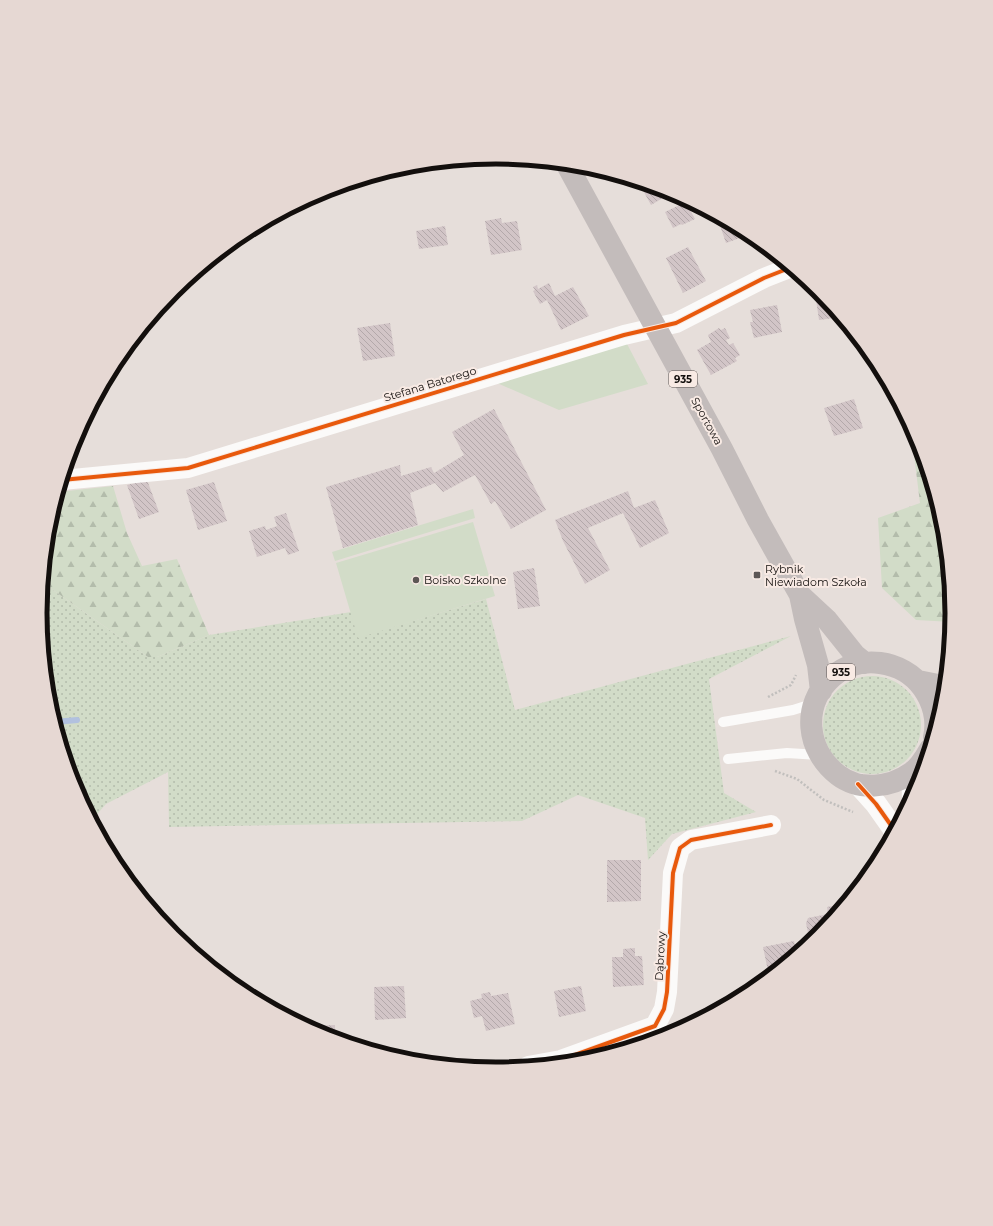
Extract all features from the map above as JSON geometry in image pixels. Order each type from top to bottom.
[{"type":"main road","name":"Sportowa","points":[[570,170],[722,449],[758,520],[800,595],[827,620],[855,655],[865,663]]},
{"type":"main road","name":"Sportowa","points":[[800,595],[804,619],[818,665],[818,697]]},
{"type":"main road","name":"935","points":[[919,765],[912,773],[895,782],[877,786],[858,784],[842,778],[829,768],[819,755],[812,738],[811,720],[818,697],[832,677],[848,667],[865,663],[880,662],[907,672],[918,681],[928,696],[934,714]]},
{"type":"main road","name":"935","points":[[918,681],[940,685]]},
{"type":"street","name":"Stefana Batorego","points":[[68,479],[188,468],[616,338],[676,322],[764,278],[787,270]]},
{"type":"street","points":[[912,773],[912,784]]},
{"type":"street","points":[[858,784],[876,804],[892,827]]},
{"type":"street","name":"Dąbrowy","points":[[572,1056],[655,1026],[664,1009],[667,992],[673,873],[680,848],[691,840],[772,825]]},
{"type":"lane","points":[[723,722],[793,710],[818,697]]},
{"type":"lane","points":[[728,759],[787,753],[819,755]]},
{"type":"path","points":[[764,716],[762,700],[791,685],[797,673]]},
{"type":"path","points":[[767,755],[768,768],[797,779],[824,800],[854,813]]},
{"type":"green space","points":[[626,342],[648,384],[559,410],[497,383]]},
{"type":"green space","points":[[912,442],[931,497],[937,525],[945,584],[946,622],[916,620],[882,588],[878,518],[920,503]]},
{"type":"green space","points":[[113,486],[127,533],[142,566],[177,559],[209,635],[157,657],[148,657],[48,586],[51,554],[64,491]]},
{"type":"green space","points":[[473,509],[475,518],[335,561],[332,552]]},
{"type":"green space","name":"Boisko Szkolne","points":[[473,522],[495,596],[358,638],[336,563]]},
{"type":"green space","points":[[48,586],[148,657],[157,657],[209,635],[351,612],[359,637],[486,599],[515,710],[791,636],[709,679],[724,793],[756,812],[672,834],[648,860],[645,818],[578,795],[522,821],[169,827],[168,772],[106,804],[95,816],[81,785],[62,729],[51,672],[48,642]]},
{"type":"green space","points":[[872,676],[891,679],[907,690],[918,706],[921,725],[918,744],[907,760],[891,771],[872,774],[853,771],[837,760],[826,744],[823,725],[826,706],[837,690],[853,679]]},
{"type":"building","points":[[641,187],[665,197],[651,205]]},
{"type":"building","points":[[682,204],[689,207],[695,219],[673,228],[665,212]]},
{"type":"building","points":[[501,218],[502,223],[517,221],[522,250],[491,255],[485,221]]},
{"type":"building","points":[[719,223],[743,237],[726,243]]},
{"type":"building","points":[[445,226],[448,245],[419,249],[416,231]]},
{"type":"building","points":[[688,247],[706,281],[683,293],[666,258]]},
{"type":"building","points":[[549,283],[555,296],[573,287],[589,316],[561,330],[547,300],[540,304],[533,291],[535,290],[533,287],[537,285],[538,289]]},
{"type":"building","points":[[816,297],[835,318],[819,320]]},
{"type":"building","points":[[777,305],[782,332],[754,338],[750,322],[753,322],[750,310]]},
{"type":"building","points":[[390,323],[395,356],[363,361],[357,328]]},
{"type":"building","points":[[719,328],[721,330],[725,328],[730,338],[726,340],[729,345],[733,343],[740,355],[735,358],[737,361],[711,375],[697,350],[711,342],[708,335]]},
{"type":"building","points":[[854,399],[863,428],[834,436],[824,408]]},
{"type":"building","points":[[494,409],[546,510],[511,529],[495,501],[491,504],[475,475],[443,492],[435,483],[410,493],[418,525],[343,548],[326,487],[400,465],[401,476],[431,467],[434,473],[464,455],[452,432]]},
{"type":"building","points":[[147,480],[159,512],[139,519],[127,485]]},
{"type":"building","points":[[214,482],[227,521],[198,530],[186,490]]},
{"type":"building","points":[[628,491],[634,508],[655,500],[669,533],[640,548],[623,513],[588,528],[610,570],[585,584],[563,541],[555,520]]},
{"type":"building","points":[[286,513],[299,551],[288,555],[285,548],[257,557],[249,531],[265,526],[266,530],[277,526],[274,517]]},
{"type":"building","points":[[534,568],[540,606],[518,609],[513,572]]},
{"type":"building","points":[[607,860],[641,860],[641,901],[607,902]]},
{"type":"building","points":[[837,905],[809,936],[806,923],[808,918],[828,914],[827,907]]},
{"type":"building","points":[[794,941],[796,948],[768,971],[763,947]]},
{"type":"building","points":[[635,948],[635,956],[642,956],[644,985],[613,987],[612,957],[623,957],[623,949]]},
{"type":"building","points":[[404,986],[406,1018],[375,1020],[374,987]]},
{"type":"building","points":[[581,986],[586,1011],[559,1017],[554,991]]},
{"type":"building","points":[[490,992],[491,996],[508,993],[515,1024],[486,1031],[482,1016],[474,1018],[470,1001],[482,998],[481,994]]},
{"type":"building","points":[[335,1025],[335,1032],[324,1028],[319,1026]]},
{"type":"waterway","points":[[60,722],[77,720]]},
{"type":"cycle path","points":[[68,479],[188,468],[624,335],[676,323],[764,278],[786,269]]},
{"type":"cycle path","points":[[858,784],[876,804],[892,827]]},
{"type":"cycle path","points":[[572,1056],[655,1026],[664,1009],[667,992],[673,873],[680,848],[691,840],[771,825]]},
{"type":"place","name":"Rybnik Niewiadom Szkoła","points":[[757,575]]},
{"type":"place","name":"Boisko Szkolne","points":[[416,580]]}]
